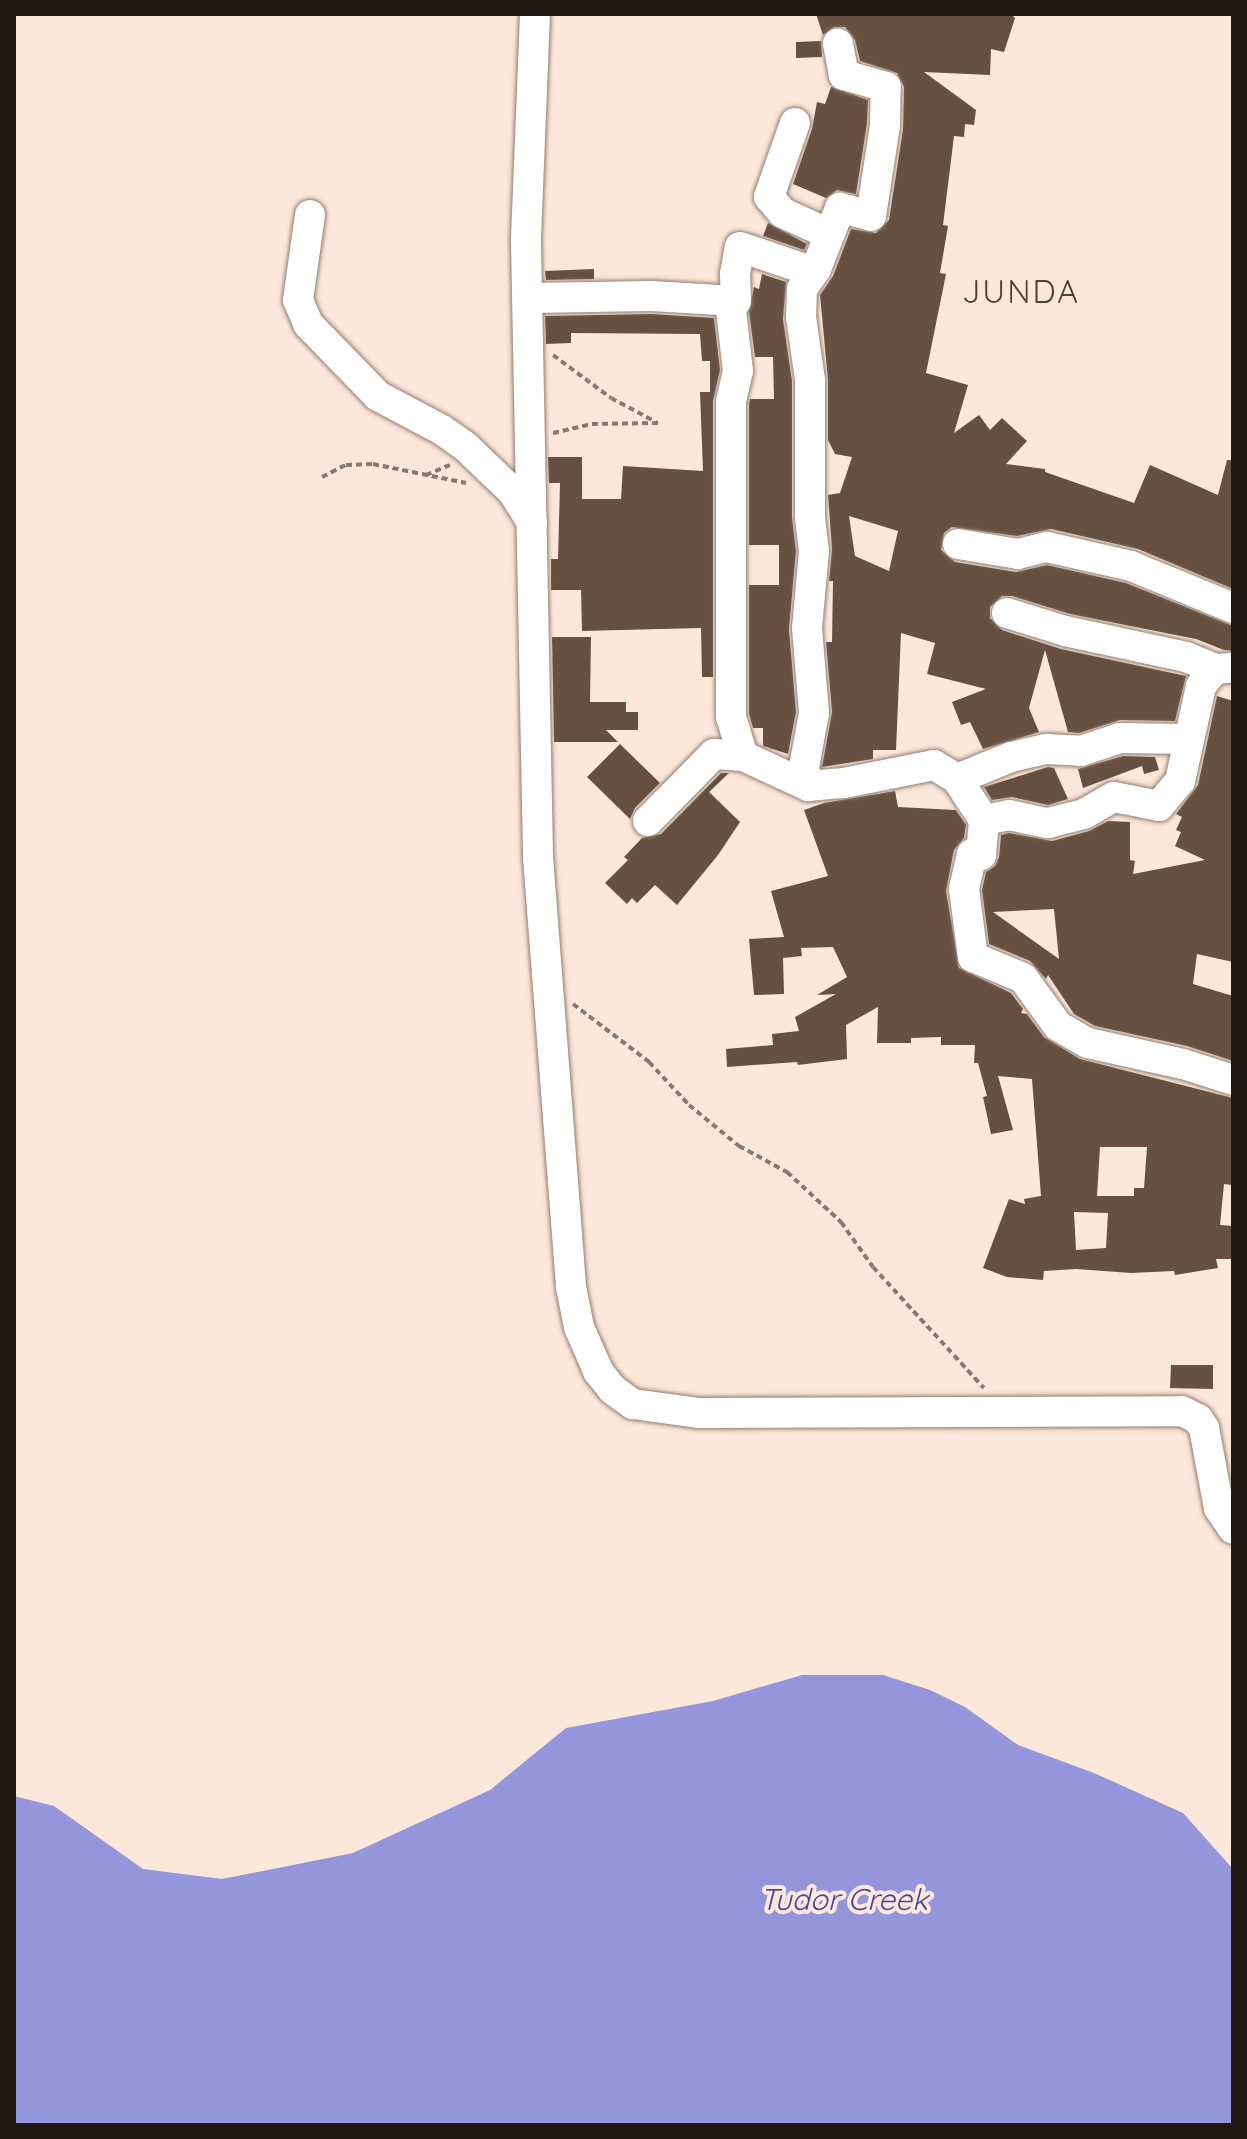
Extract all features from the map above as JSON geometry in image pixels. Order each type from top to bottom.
[{"type":"street","points":[[535,14],[526,242],[537,829],[546,984],[571,1287],[579,1327],[598,1371],[612,1389],[633,1404],[699,1413],[1007,1414],[1086,1409],[1176,1409],[1189,1413],[1204,1428],[1219,1508],[1233,1529]]},
{"type":"street","points":[[808,786],[804,767],[814,713],[807,628],[814,551],[810,517],[810,380],[801,317],[802,289],[814,272],[840,208],[871,216],[885,126],[886,87],[844,75],[838,44]]},
{"type":"street","points":[[795,123],[769,197],[783,213],[829,234]]},
{"type":"street","points":[[310,215],[298,300],[308,324],[378,396],[442,430],[466,447],[513,492],[533,524]]},
{"type":"street","points":[[528,298],[652,296],[736,301],[735,274],[740,247],[814,272]]},
{"type":"street","points":[[730,301],[738,371],[731,401],[731,717],[743,756]]},
{"type":"street","points":[[958,544],[1018,554],[1047,547],[1131,566],[1233,608]]},
{"type":"street","points":[[1007,613],[1065,631],[1186,657],[1224,669]]},
{"type":"street","points":[[984,820],[1009,815],[1048,823],[1084,814],[1114,797],[1159,806],[1180,781],[1201,686],[1224,669]]},
{"type":"street","points":[[957,779],[1011,757],[1046,749],[1081,751],[1120,738],[1188,739]]},
{"type":"street","points":[[648,821],[714,754],[743,756],[808,786],[844,783],[934,765],[957,779],[984,820],[981,855],[972,854],[964,889],[973,957],[1023,978],[1058,1026],[1088,1043],[1183,1064],[1233,1080]]},
{"type":"path","points":[[529,334],[611,398],[658,423]]},
{"type":"path","points":[[322,477],[346,465],[373,464],[474,485]]},
{"type":"path","points":[[546,984],[649,1062],[689,1105],[739,1146],[787,1172],[841,1222],[873,1267],[1007,1414]]},
{"type":"water","name":"Tudor Creek","points":[[802,1675],[883,1675],[930,1690],[965,1707],[1018,1745],[1094,1773],[1183,1813],[1233,1869],[1233,2125],[14,2125],[14,1796],[54,1806],[143,1869],[222,1879],[353,1853],[490,1790],[566,1728],[713,1701]]},
{"type":"building","points":[[816,14],[1011,14],[1015,18],[1004,52],[991,49],[990,75],[924,72],[976,110],[974,125],[965,124],[964,137],[954,136],[943,225],[948,226],[940,273],[946,274],[926,373],[968,385],[954,433],[979,415],[990,430],[1002,418],[1027,441],[1006,464],[1045,469],[1045,472],[1134,503],[1150,465],[1218,495],[1227,460],[1233,460],[1233,589],[1138,549],[1051,529],[1017,536],[952,527],[944,533],[941,550],[955,562],[1016,572],[1047,565],[1126,583],[1233,626],[1233,651],[1196,639],[1070,614],[1012,596],[1002,596],[990,607],[990,618],[1002,630],[1061,649],[1186,676],[1175,721],[1120,720],[1079,733],[1068,732],[1045,650],[1029,708],[1039,732],[983,749],[970,722],[961,725],[952,702],[986,689],[927,674],[935,643],[901,633],[896,750],[873,750],[873,759],[822,767],[832,712],[826,642],[832,642],[833,581],[829,581],[832,549],[828,495],[840,493],[852,457],[835,454],[828,440],[828,380],[820,295],[833,276],[851,229],[876,233],[889,220],[903,129],[904,87],[897,73],[860,61],[855,40],[845,27],[834,27],[823,35]],"holes":[[[849,516],[898,531],[889,571],[855,556]]]},
{"type":"building","points":[[821,41],[822,57],[796,58],[796,42]]},
{"type":"building","points":[[831,87],[868,100],[867,124],[856,194],[837,190],[826,198],[793,184],[812,129],[817,102],[825,104]]},
{"type":"building","points":[[768,223],[807,244],[804,250],[763,236]]},
{"type":"building","points":[[594,269],[594,279],[546,280],[545,271]]},
{"type":"building","points":[[762,274],[786,282],[783,319],[792,381],[792,517],[796,551],[789,629],[796,712],[788,754],[763,746],[763,728],[753,728],[749,714],[749,585],[779,585],[779,545],[749,545],[749,403],[750,399],[774,399],[773,357],[755,357],[749,312],[754,287],[759,289]]},
{"type":"building","points":[[652,314],[714,318],[720,370],[713,401],[713,677],[702,677],[701,628],[582,631],[581,590],[551,590],[551,559],[558,559],[560,483],[549,483],[548,457],[582,457],[582,499],[621,499],[623,466],[703,471],[700,392],[710,392],[710,361],[702,361],[700,334],[571,333],[571,343],[546,344],[545,316]]},
{"type":"building","points":[[552,637],[591,637],[590,702],[626,702],[626,712],[638,712],[638,730],[606,730],[618,742],[554,742]]},
{"type":"building","points":[[1217,696],[1233,701],[1233,962],[1197,954],[1193,984],[1233,996],[1233,1061],[1187,1046],[1095,1026],[1074,1014],[1048,975],[1046,979],[1030,961],[989,944],[982,890],[986,872],[995,866],[999,857],[1001,835],[1009,833],[1052,841],[1089,831],[1108,821],[1130,822],[1130,860],[1135,861],[1133,874],[1205,860],[1175,846],[1181,832],[1176,830],[1182,817],[1176,814],[1198,785]],"holes":[[[1054,909],[1059,959],[993,912]]]},
{"type":"building","points":[[620,744],[660,783],[635,808],[630,819],[587,777]]},
{"type":"building","points":[[1123,756],[1155,757],[1159,770],[1144,774],[1142,766],[1083,788],[1078,769]]},
{"type":"building","points":[[1048,767],[1054,768],[1068,799],[1048,805],[1012,797],[992,800],[984,787]]},
{"type":"building","points":[[721,773],[729,773],[709,792],[740,822],[718,855],[677,905],[655,885],[637,903],[632,898],[627,904],[605,883],[628,860],[624,857],[642,838],[661,834]]},
{"type":"building","points":[[895,791],[898,807],[956,810],[966,825],[964,838],[954,850],[946,891],[959,968],[1011,993],[1023,1009],[1021,1013],[1027,1014],[1044,1037],[1080,1059],[1233,1098],[1232,1185],[1224,1184],[1220,1225],[1233,1226],[1233,1259],[1216,1259],[1218,1268],[1175,1275],[1174,1271],[1131,1273],[1076,1269],[1044,1271],[1043,1280],[1007,1277],[983,1268],[1009,1199],[1025,1204],[1024,1199],[1041,1196],[1032,1079],[998,1076],[1013,1130],[991,1134],[983,1097],[987,1096],[978,1063],[974,1063],[975,1045],[941,1045],[941,1037],[911,1038],[911,1043],[877,1043],[878,1007],[846,1025],[847,1059],[798,1065],[797,1062],[727,1067],[726,1049],[773,1045],[772,1034],[799,1031],[795,1017],[836,994],[817,995],[847,977],[833,947],[801,948],[802,956],[783,958],[784,994],[754,995],[749,939],[784,937],[771,891],[828,876],[804,810],[824,803]],"holes":[[[1100,1147],[1147,1147],[1144,1188],[1134,1188],[1134,1196],[1097,1196]],[[1074,1212],[1108,1213],[1106,1248],[1076,1250]]]},
{"type":"building","points":[[1171,1365],[1213,1365],[1213,1389],[1170,1388]]},
{"type":"district","name":"JUNDA","points":[[1021,291]]}]
